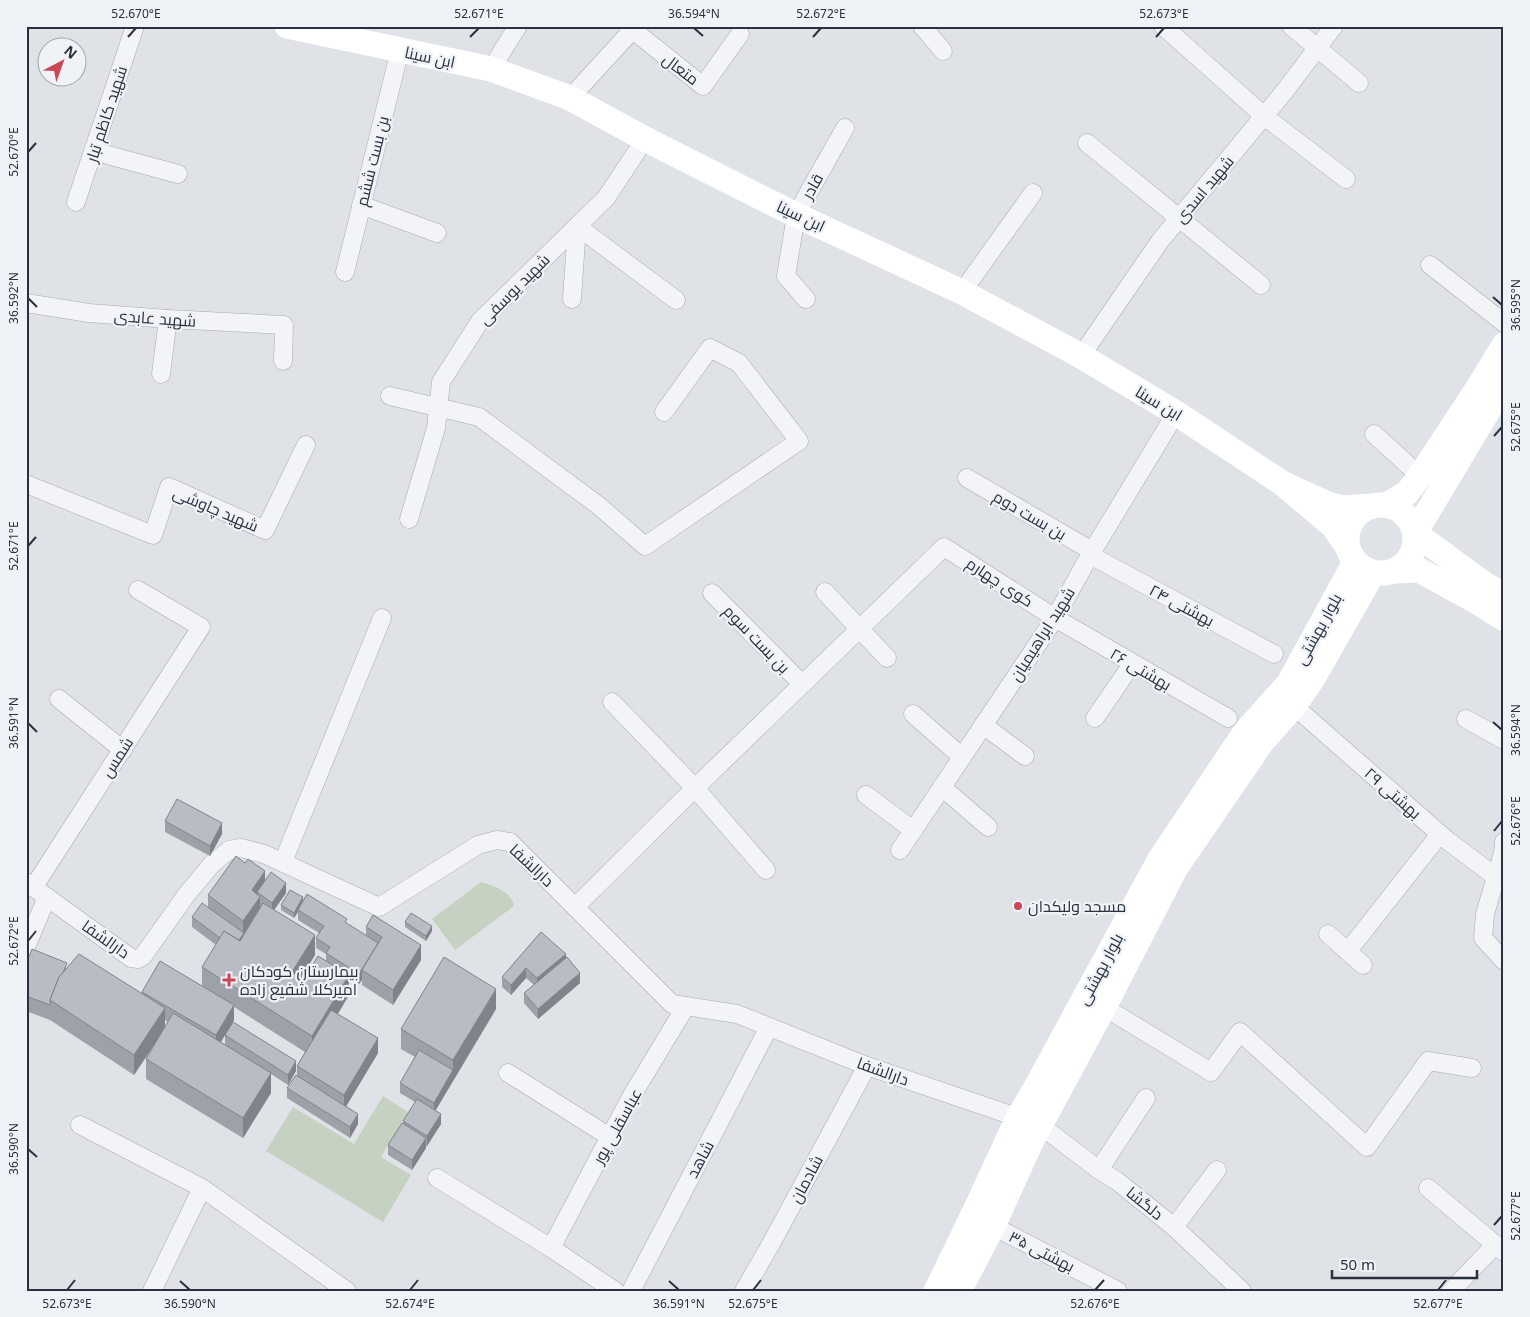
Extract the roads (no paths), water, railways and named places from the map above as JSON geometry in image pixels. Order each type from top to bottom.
[{"type":"main road","name":"ابن سینا","points":[[287,26],[326,30],[400,50],[491,70],[570,98],[645,139],[796,215],[962,292],[1081,356],[1176,412],[1282,484]]},
{"type":"main road","points":[[1504,345],[1420,476],[1407,492],[1379,506],[1363,510],[1355,517],[1347,535],[1367,563],[1403,566],[1409,560],[1413,551],[1415,533],[1504,384]]},
{"type":"main road","points":[[1282,484],[1333,526],[1367,563],[1419,570],[1487,593]]},
{"type":"main road","points":[[1282,484],[1328,504],[1343,508],[1379,506],[1401,511],[1407,517],[1415,533],[1487,593],[1504,619]]},
{"type":"main road","name":"بلوار بهشتی","points":[[959,1291],[993,1226],[1031,1142],[1029,1121],[1035,1089],[1161,876],[1175,869],[1262,742],[1294,706],[1312,680],[1367,563]]},
{"type":"main road","name":"بلوار بهشتی","points":[[936,1291],[973,1215],[1029,1121],[1104,1006],[1161,876],[1160,859],[1246,731],[1288,683],[1367,563]]},
{"type":"street","name":"شهید کاظم تبار","points":[[76,202],[135,26]]},
{"type":"street","points":[[491,70],[518,26]]},
{"type":"street","points":[[922,26],[943,50]]},
{"type":"street","points":[[1164,26],[1264,116],[1346,179]]},
{"type":"street","points":[[1291,26],[1359,83]]},
{"type":"street","name":"شهید اسدی","points":[[1081,356],[1160,241],[1264,116],[1334,26]]},
{"type":"street","points":[[570,98],[632,28]]},
{"type":"street","name":"متعال","points":[[632,28],[703,86],[740,34]]},
{"type":"street","name":"بن بست ششم","points":[[345,272],[400,50]]},
{"type":"street","name":"قادر","points":[[806,299],[786,276],[796,215],[845,128]]},
{"type":"street","name":"شهید یوسفی","points":[[409,519],[436,428],[441,382],[480,321],[606,198],[645,139]]},
{"type":"street","points":[[1087,144],[1261,285]]},
{"type":"street","points":[[93,151],[178,174]]},
{"type":"street","points":[[962,292],[1033,193]]},
{"type":"street","points":[[361,205],[437,233]]},
{"type":"street","points":[[572,298],[577,226]]},
{"type":"street","points":[[577,226],[676,300]]},
{"type":"street","points":[[1430,265],[1504,323]]},
{"type":"street","name":"شهید عابدی","points":[[26,303],[89,313],[284,325],[283,362]]},
{"type":"street","points":[[161,374],[168,319]]},
{"type":"street","points":[[390,396],[479,417],[599,506],[645,546],[799,440],[738,363],[710,348],[664,412]]},
{"type":"street","name":"شهید ابراهیمیان","points":[[900,850],[1055,618],[1091,553],[1176,412]]},
{"type":"street","points":[[1374,434],[1420,476]]},
{"type":"street","name":"شهید چاوشی","points":[[26,484],[153,535],[169,487],[265,530],[306,445]]},
{"type":"street","name":"بن بست دوم","points":[[967,478],[1091,553]]},
{"type":"street","name":"کوی چهارم","points":[[860,628],[944,547],[1055,618]]},
{"type":"street","name":"بهشتی ۲۴","points":[[1091,553],[1274,654]]},
{"type":"street","name":"شمس","points":[[26,947],[35,889],[201,627],[138,590]]},
{"type":"street","points":[[825,592],[887,658]]},
{"type":"street","name":"بن بست سوم","points":[[712,593],[802,684]]},
{"type":"street","points":[[283,862],[382,618]]},
{"type":"street","name":"بهشتی ۲۶","points":[[1055,618],[1228,718]]},
{"type":"street","points":[[575,907],[860,628]]},
{"type":"street","points":[[1095,718],[1132,664]]},
{"type":"street","points":[[59,699],[122,750]]},
{"type":"street","points":[[612,702],[695,788],[766,870]]},
{"type":"street","name":"بهشتی ۲۹","points":[[1294,706],[1440,834],[1496,877]]},
{"type":"street","points":[[912,714],[962,757]]},
{"type":"street","points":[[1466,720],[1504,740]]},
{"type":"street","points":[[983,725],[1025,756]]},
{"type":"street","points":[[942,787],[988,827]]},
{"type":"street","points":[[866,795],[913,830]]},
{"type":"street","points":[[1348,951],[1440,834]]},
{"type":"street","name":"دارالشفا","points":[[35,889],[131,958],[138,959],[143,956],[212,864],[229,850],[241,848],[264,854],[379,907],[478,846],[497,840],[510,842],[672,1004],[737,1014],[867,1066],[1029,1121]]},
{"type":"street","points":[[1504,842],[1503,853],[1485,914],[1483,938],[1504,960]]},
{"type":"street","points":[[1328,934],[1363,965]]},
{"type":"street","name":"عباسقلی پور","points":[[551,1248],[631,1098],[686,1006]]},
{"type":"street","points":[[1104,1006],[1212,1072],[1240,1032],[1368,1147],[1428,1061],[1472,1068]]},
{"type":"street","name":"شاهد","points":[[631,1291],[769,1027]]},
{"type":"street","name":"شادمان","points":[[744,1291],[867,1066]]},
{"type":"street","points":[[508,1073],[610,1137]]},
{"type":"street","points":[[1099,1170],[1146,1098]]},
{"type":"street","name":"دلگشا","points":[[1029,1121],[1117,1181],[1174,1227],[1241,1290]]},
{"type":"street","points":[[80,1125],[202,1188],[347,1291]]},
{"type":"street","points":[[1174,1227],[1217,1170]]},
{"type":"street","points":[[437,1178],[551,1248],[616,1291]]},
{"type":"street","points":[[152,1291],[202,1188]]},
{"type":"street","points":[[1428,1188],[1499,1249],[1451,1291]]},
{"type":"street","name":"بهشتی ۳۵","points":[[993,1226],[1118,1291]]},
{"type":"place","name":"مسجد ولیکدان","points":[[1018,906]]},
{"type":"place","name":"بیمارستان کودکان امیرکلا شفیع زاده","points":[[229,980]]}]
